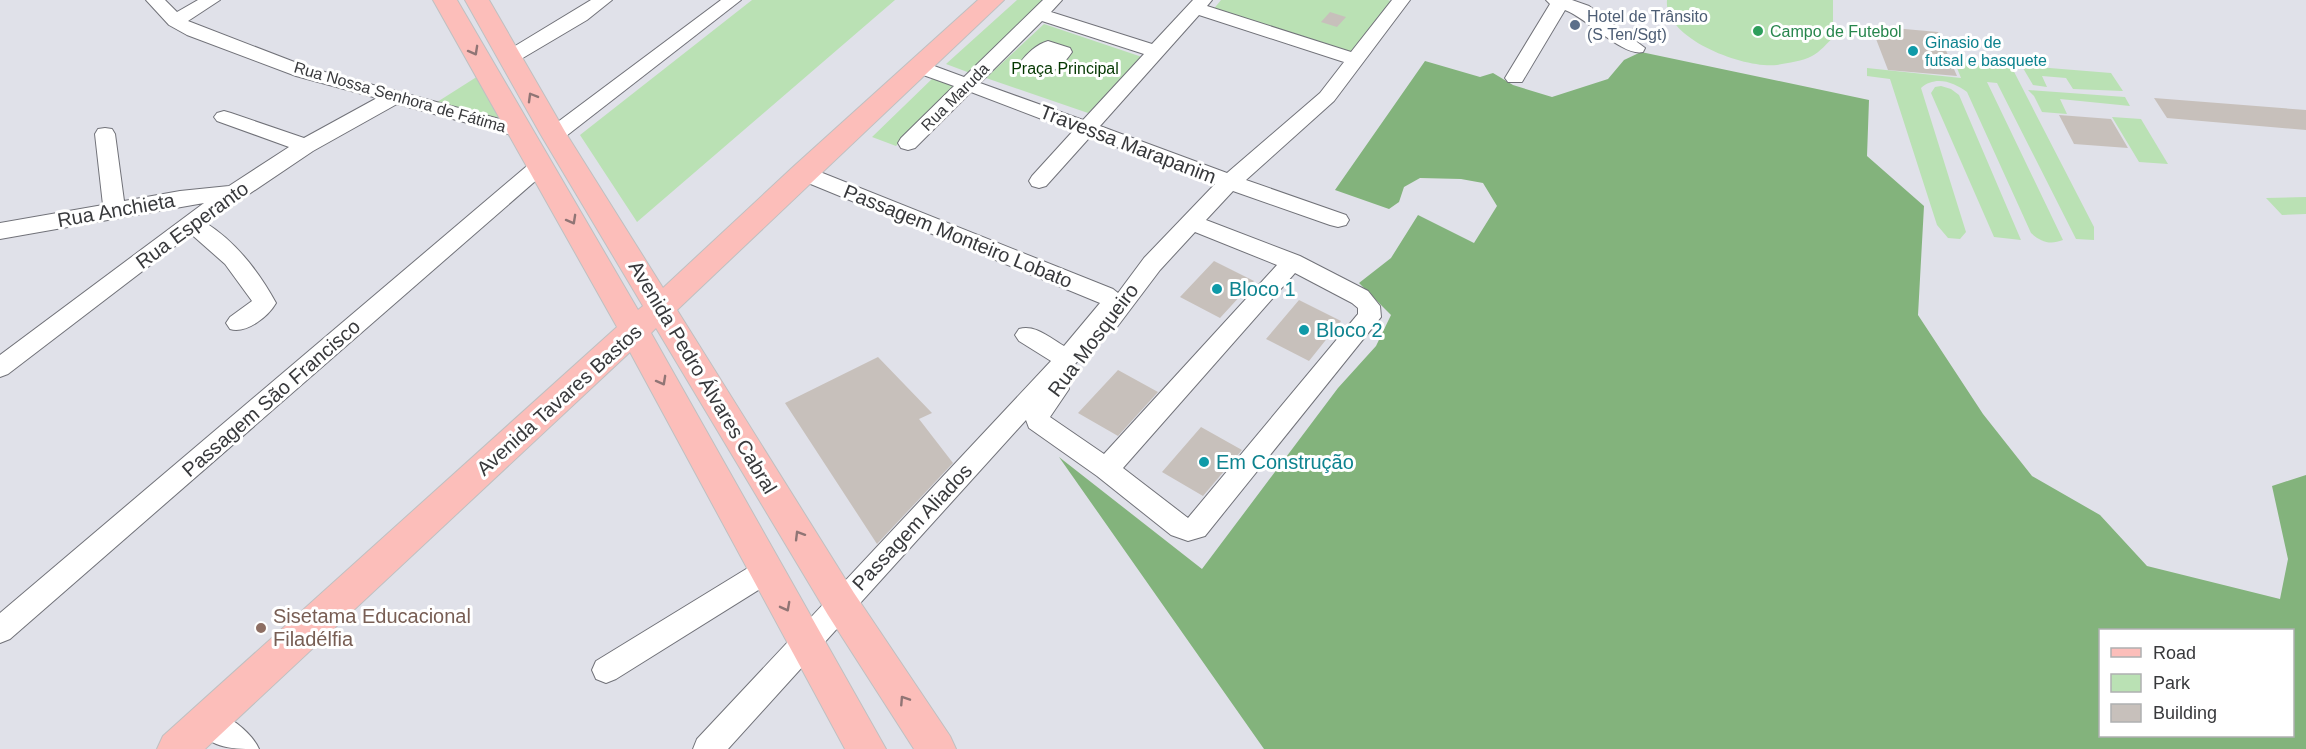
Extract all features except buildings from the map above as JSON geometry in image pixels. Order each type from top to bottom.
[{"type":"main road","name":"Avenida Pedro Álvares Cabral","points":[[445,0],[634,330],[805,643],[866,749]]},
{"type":"main road","name":"Avenida Pedro Álvares Cabral","points":[[477,0],[554,135],[841,604],[936,749]]},
{"type":"main road","name":"Avenida Tavares Bastos","points":[[177,749],[634,330],[661,308],[803,173],[992,0]]},
{"type":"street","name":"Rua Nossa Senhora de Fátima","points":[[155,0],[175,21],[194,31],[303,72],[519,131]]},
{"type":"street","points":[[175,21],[211,0]]},
{"type":"street","points":[[509,58],[581,16],[603,0]]},
{"type":"street","points":[[554,135],[732,0]]},
{"type":"street","name":"Rua Maruda","points":[[908,143],[1053,0]]},
{"type":"street","name":"Rua Mosqueiro","points":[[1106,469],[1038,421],[1038,413],[1152,264],[1229,182],[1327,97],[1401,0]]},
{"type":"street","points":[[1515,78],[1558,1],[1583,10],[1636,48]]},
{"type":"street","points":[[1039,181],[1199,4],[1356,60]]},
{"type":"street","points":[[1039,14],[1157,52]]},
{"type":"street","name":"Travessa Marapanim","points":[[919,67],[1089,127],[1229,182],[1338,220]]},
{"type":"street","name":"Rua Esperanto","points":[[0,368],[233,194],[306,146],[394,97]]},
{"type":"street","points":[[224,117],[306,146]]},
{"type":"street","points":[[105,134],[114,209]]},
{"type":"street","name":"Passagem São Francisco","points":[[0,630],[541,165]]},
{"type":"street","name":"Passagem Monteiro Lobato","points":[[803,173],[1105,295],[1112,301]]},
{"type":"street","name":"Rua Anchieta","points":[[0,231],[114,209],[199,196],[233,194]]},
{"type":"street","points":[[1191,222],[1292,262],[1368,303],[1371,312],[1196,528],[1188,530],[1180,527],[1106,469],[1292,262]]},
{"type":"street","points":[[191,224],[214,237],[233,257],[265,303],[238,323]]},
{"type":"street","name":"Passagem Aliados","points":[[708,749],[1067,359],[1109,308],[1112,301]]},
{"type":"street","points":[[1027,335],[1067,359]]},
{"type":"street","points":[[606,670],[766,571]]},
{"type":"street","points":[[208,721],[244,749]]},
{"type":"green space","points":[[752,0],[895,0],[637,222],[580,135]]},
{"type":"green space","points":[[1017,0],[1044,0],[970,73],[946,64]]},
{"type":"green space","points":[[1221,0],[1388,0],[1394,2],[1350,54],[1212,11]]},
{"type":"green space","name":"Campo de Futebol","points":[[1667,0],[1833,0],[1833,38],[1821,50],[1800,61],[1777,65],[1746,62],[1708,49],[1692,39],[1678,27],[1669,14]]},
{"type":"green space","name":"Praça Principal","points":[[1044,24],[1145,58],[1088,113],[986,78]]},
{"type":"green space","points":[[1641,52],[1869,100],[1867,156],[1924,206],[1918,315],[1983,414],[2032,476],[2100,515],[2147,566],[2280,599],[2288,559],[2272,486],[2306,475],[2306,749],[1264,749],[1059,457],[1202,569],[1338,388],[1376,346],[1391,315],[1359,283],[1391,258],[1418,215],[1474,243],[1497,206],[1483,183],[1461,179],[1420,178],[1404,187],[1399,202],[1389,209],[1335,190],[1425,61],[1480,77],[1493,73],[1513,85],[1552,97],[1608,79],[1624,60]]},
{"type":"green space","points":[[1953,58],[2009,62],[2094,227],[2094,240],[2076,239],[1997,83],[1987,82],[2063,240],[2046,242],[2031,233],[1967,92],[1944,81],[1932,82],[1921,88],[1966,232],[1960,239],[1948,238],[1937,225],[1890,79],[1867,76],[1867,68],[1961,78]]},
{"type":"green space","points":[[2020,63],[2037,67],[2111,73],[2123,91],[2073,89],[2066,78],[2042,76],[2047,87],[2033,85]]},
{"type":"green space","points":[[486,71],[519,131],[434,104]]},
{"type":"green space","points":[[935,76],[956,84],[896,146],[872,137]]},
{"type":"green space","points":[[1941,86],[1959,95],[2021,240],[1994,237],[1931,93],[1935,87]]},
{"type":"green space","points":[[2028,90],[2125,97],[2130,106],[2060,99],[2067,114],[2042,112],[2034,96]]},
{"type":"green space","points":[[2112,117],[2141,119],[2168,164],[2139,162]]},
{"type":"green space","points":[[2306,197],[2306,214],[2282,215],[2266,198]]},
{"type":"place","name":"Hotel de Trânsito (S Ten/Sgt)","points":[[1575,25]]},
{"type":"place","name":"Campo de Futebol","points":[[1758,31]]},
{"type":"place","name":"Ginasio de futsal e basquete","points":[[1913,51]]},
{"type":"place","name":"Bloco 1","points":[[1217,289]]},
{"type":"place","name":"Bloco 2","points":[[1304,330]]},
{"type":"place","name":"Em Construção","points":[[1204,462]]},
{"type":"place","name":"Sisetama Educacional Filadélfia","points":[[261,628]]}]
